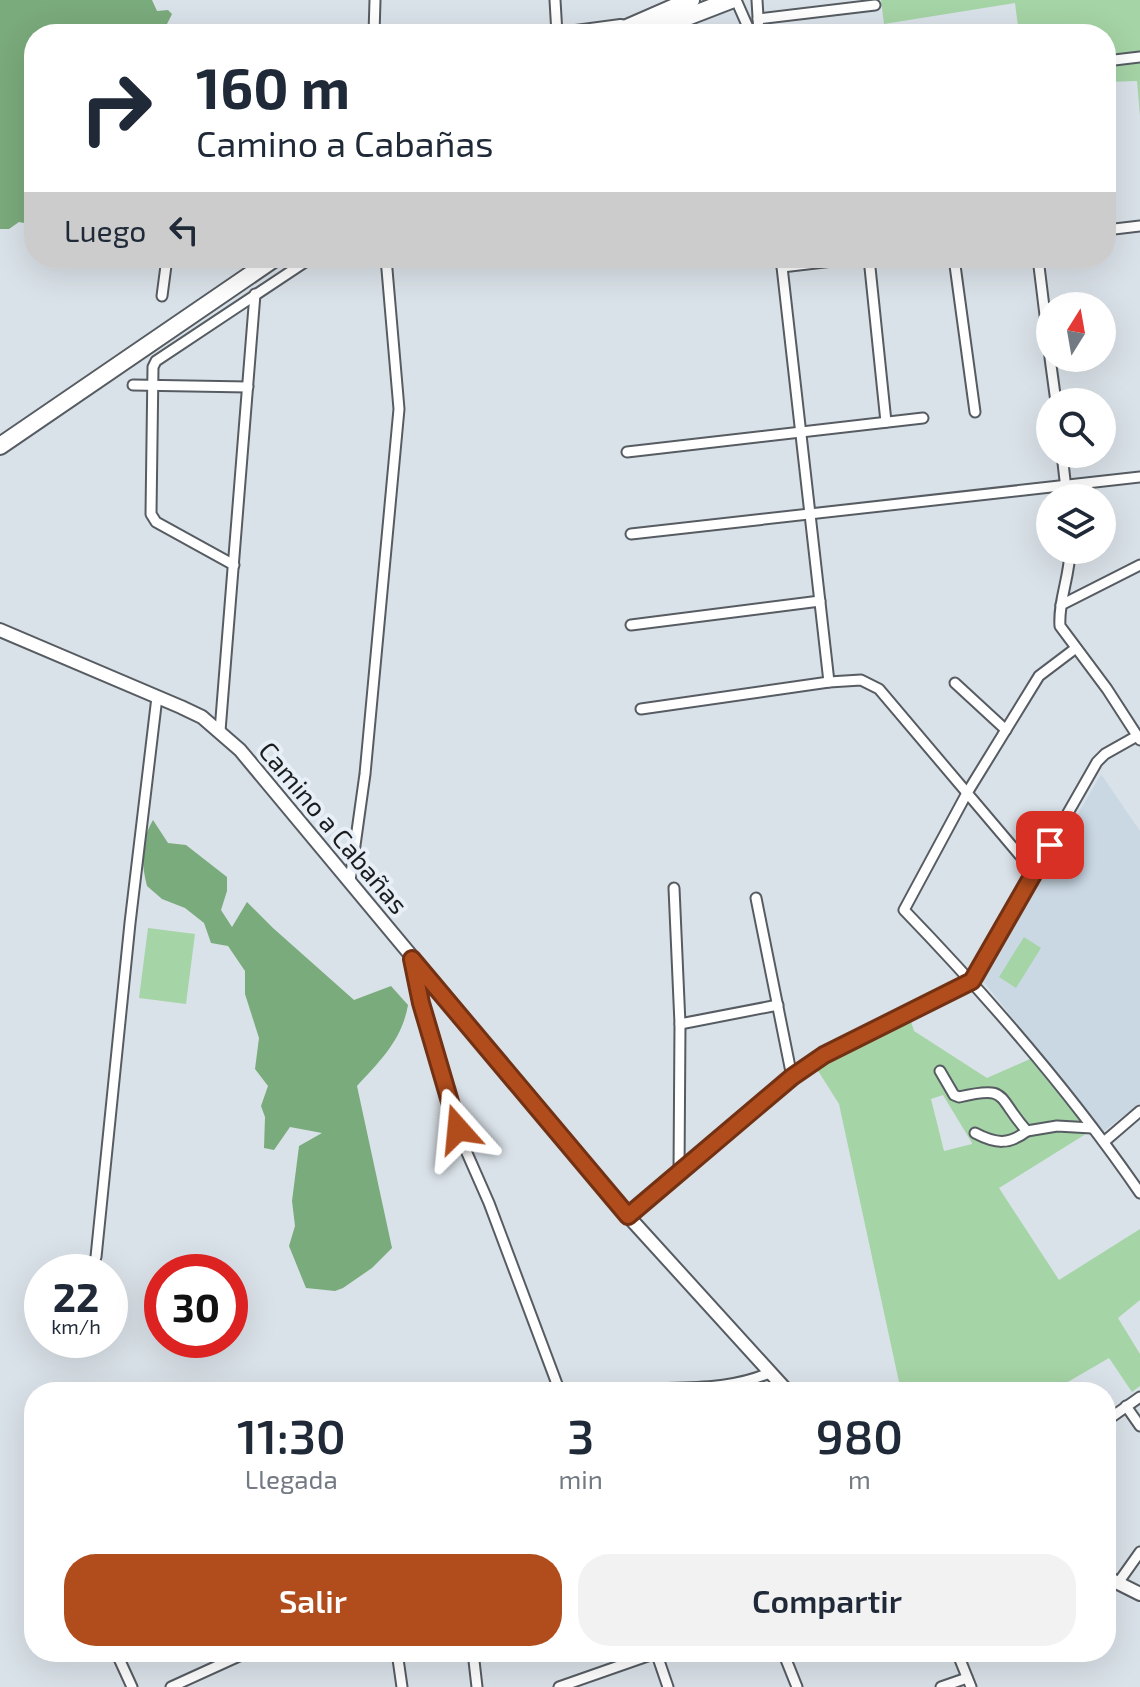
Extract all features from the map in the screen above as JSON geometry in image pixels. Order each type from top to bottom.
[{"type":"highway","points":[[635,24],[691,0]]},
{"type":"highway","points":[[670,24],[734,0]]},
{"type":"highway","points":[[0,435],[243,268]]},
{"type":"highway","points":[[0,446],[260,268]]},
{"type":"street","points":[[374,24],[375,0]]},
{"type":"street","points":[[555,0],[556,24]]},
{"type":"street","points":[[734,0],[746,24]]},
{"type":"street","points":[[757,0],[758,24]]},
{"type":"street","points":[[758,19],[875,5]]},
{"type":"street","points":[[1116,60],[1140,57]]},
{"type":"street","points":[[1116,229],[1140,226]]},
{"type":"street","points":[[162,296],[166,268]]},
{"type":"street","points":[[234,565],[156,522],[151,514],[153,367],[156,361],[295,268]]},
{"type":"street","points":[[350,881],[365,774],[399,409],[387,268]]},
{"type":"street","points":[[783,268],[829,682]]},
{"type":"street","points":[[870,268],[886,422]]},
{"type":"street","points":[[955,268],[975,412]]},
{"type":"street","points":[[1039,268],[1042,292]]},
{"type":"street","points":[[220,731],[255,294]]},
{"type":"street","points":[[133,385],[248,387]]},
{"type":"street","points":[[627,452],[923,418]]},
{"type":"street","points":[[1064,468],[1066,484],[1140,477]]},
{"type":"street","points":[[631,534],[1036,487]]},
{"type":"street","points":[[628,1216],[792,1077],[824,1055],[972,981],[1097,762],[1105,754],[1138,738],[1107,689],[1060,626],[1069,564]]},
{"type":"street","points":[[1061,605],[1140,565]]},
{"type":"street","points":[[631,625],[820,601]]},
{"type":"street","name":"Camino a Cabañas","points":[[0,630],[202,717],[240,750],[628,1216],[778,1382]]},
{"type":"street","points":[[1076,648],[1039,676],[967,793],[904,910],[972,981],[1105,1141],[1140,1193]]},
{"type":"street","points":[[641,709],[861,680],[879,689],[1034,872]]},
{"type":"street","points":[[955,683],[1006,730]]},
{"type":"street","points":[[96,1254],[157,697]]},
{"type":"street","points":[[674,888],[680,1024],[679,1172]]},
{"type":"street","points":[[756,898],[792,1077]]},
{"type":"street","points":[[412,959],[442,1081],[556,1382]]},
{"type":"street","points":[[680,1024],[778,1005]]},
{"type":"street","points":[[940,1071],[954,1095],[959,1097],[995,1091],[1027,1131]]},
{"type":"street","points":[[1105,1141],[1140,1111]]},
{"type":"street","points":[[975,1133],[992,1142],[1012,1142],[1027,1131],[1057,1126],[1092,1128]]},
{"type":"street","points":[[745,1382],[769,1373]]},
{"type":"street","points":[[1116,1414],[1140,1397]]},
{"type":"street","points":[[1126,1406],[1140,1426]]},
{"type":"street","points":[[1116,1576],[1140,1552]]},
{"type":"street","points":[[1116,1582],[1140,1594]]},
{"type":"street","points":[[121,1662],[132,1687]]},
{"type":"street","points":[[171,1687],[226,1662]]},
{"type":"street","points":[[398,1662],[402,1687]]},
{"type":"street","points":[[474,1662],[477,1687]]},
{"type":"street","points":[[559,1687],[629,1662]]},
{"type":"street","points":[[660,1662],[668,1687]]},
{"type":"street","points":[[787,1662],[797,1687]]},
{"type":"street","points":[[941,1687],[969,1682],[961,1662]]},
{"type":"shaded area","points":[[1101,774],[1140,831],[1140,1103],[1104,1131],[982,980]]},
{"type":"green space","points":[[0,0],[152,0],[157,11],[168,10],[172,14],[167,24],[24,24],[24,223],[0,229]]},
{"type":"green space","points":[[881,0],[1140,0],[1140,116],[1137,81],[1116,82],[1116,24],[1018,24],[1015,3],[884,24]]},
{"type":"green space","points":[[153,820],[168,843],[186,845],[227,877],[227,891],[221,910],[232,927],[247,902],[354,1000],[391,986],[408,1005],[395,1039],[382,1059],[357,1086],[392,1248],[372,1268],[343,1288],[335,1291],[306,1288],[289,1246],[295,1226],[292,1201],[299,1146],[322,1133],[290,1127],[274,1150],[264,1148],[265,1117],[261,1106],[268,1086],[255,1069],[259,1038],[245,994],[245,971],[228,946],[211,943],[204,923],[185,908],[162,899],[147,886],[143,852]]},
{"type":"green space","points":[[148,928],[195,934],[186,1004],[139,998]]},
{"type":"green space","points":[[1024,937],[1041,948],[1016,988],[999,977]]},
{"type":"green space","points":[[910,1018],[914,1031],[987,1078],[1030,1059],[1089,1132],[999,1188],[1059,1280],[1140,1229],[1140,1300],[1118,1318],[1140,1354],[1140,1386],[1132,1392],[1109,1358],[1068,1382],[899,1382],[839,1104],[815,1066]],"holes":[[[943,1095],[972,1144],[944,1151],[931,1099]]]},
{"type":"route","points":[[458,1129],[442,1081],[412,959],[628,1216],[792,1077],[824,1055],[972,981],[1050,845]]}]
